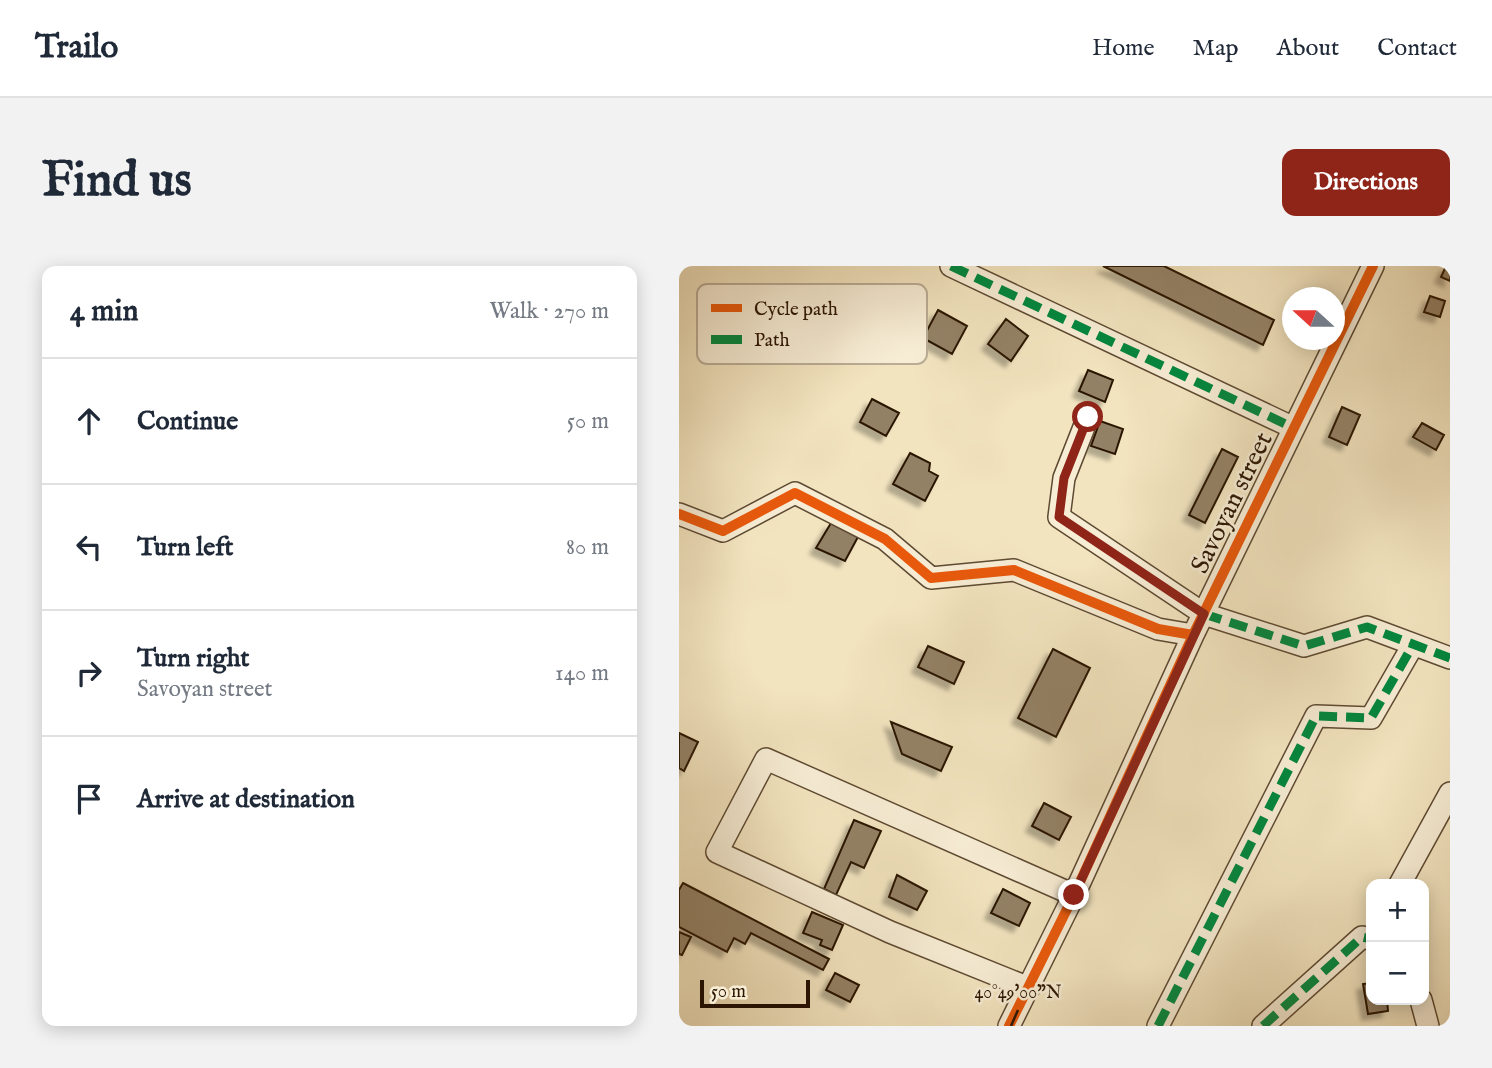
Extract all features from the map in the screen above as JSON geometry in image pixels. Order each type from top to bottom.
[{"type":"street","points":[[951,266],[1294,428]]},
{"type":"street","name":"Savoyan street","points":[[1009,1026],[1074,895],[1193,635],[1373,266]]},
{"type":"street","points":[[1088,417],[1064,478],[1059,517],[1204,614],[1304,646],[1367,627],[1450,658]]},
{"type":"street","points":[[679,514],[723,531],[795,493],[885,539],[931,579],[1014,570],[1158,629],[1193,635]]},
{"type":"street","points":[[1158,1026],[1316,716],[1371,718],[1413,645]]},
{"type":"street","points":[[1029,988],[890,932],[717,852],[766,759],[1074,895]]},
{"type":"street","points":[[1403,879],[1450,793]]},
{"type":"street","points":[[1263,1026],[1362,937],[1366,938]]},
{"type":"street","points":[[1422,1005],[1428,1026]]},
{"type":"building","points":[[1103,266],[1164,266],[1274,320],[1263,345]]},
{"type":"building","points":[[1446,266],[1450,266],[1450,281],[1441,277]]},
{"type":"building","points":[[1430,296],[1445,301],[1440,317],[1424,312]]},
{"type":"building","points":[[938,310],[967,326],[952,354],[927,340],[927,331]]},
{"type":"building","points":[[1006,319],[1028,336],[1011,361],[988,344]]},
{"type":"building","points":[[1088,370],[1113,380],[1105,402],[1079,391]]},
{"type":"building","points":[[872,399],[899,413],[886,436],[860,422]]},
{"type":"building","points":[[1342,407],[1360,415],[1347,445],[1329,437]]},
{"type":"building","points":[[1100,421],[1123,429],[1115,454],[1091,446]]},
{"type":"building","points":[[1422,423],[1444,435],[1436,450],[1413,437]]},
{"type":"building","points":[[1222,449],[1238,457],[1205,523],[1189,515]]},
{"type":"building","points":[[910,453],[930,463],[929,471],[938,476],[925,501],[893,484]]},
{"type":"building","points":[[831,523],[859,535],[845,561],[816,548]]},
{"type":"building","points":[[928,646],[964,662],[954,684],[918,667]]},
{"type":"building","points":[[1053,649],[1090,668],[1056,737],[1018,718]]},
{"type":"building","points":[[891,722],[952,747],[941,771],[902,754]]},
{"type":"building","points":[[679,733],[698,742],[684,771],[679,768]]},
{"type":"building","points":[[1044,803],[1071,817],[1059,840],[1032,826]]},
{"type":"building","points":[[854,820],[881,831],[864,868],[851,862],[836,895],[824,889]]},
{"type":"building","points":[[897,875],[927,891],[917,910],[889,897]]},
{"type":"building","points":[[683,883],[829,959],[823,970],[751,933],[745,944],[734,938],[727,952],[679,927],[679,890]]},
{"type":"building","points":[[1003,889],[1030,903],[1019,926],[991,913]]},
{"type":"building","points":[[812,912],[843,925],[832,950],[820,945],[822,940],[803,933]]},
{"type":"building","points":[[679,932],[691,937],[682,955],[679,954]]},
{"type":"building","points":[[835,973],[859,985],[850,1002],[826,990]]},
{"type":"building","points":[[1366,1005],[1387,1005],[1388,1011],[1368,1014]]},
{"type":"marked path","points":[[951,266],[1294,428]]},
{"type":"marked path","points":[[1204,614],[1304,646],[1367,627],[1450,658]]},
{"type":"marked path","points":[[1158,1026],[1316,716],[1371,718],[1413,645]]},
{"type":"marked path","points":[[1263,1026],[1362,937],[1366,938]]},
{"type":"cycle path","points":[[1009,1026],[1074,895],[1193,635],[1373,266]]},
{"type":"cycle path","points":[[679,514],[723,531],[795,493],[885,539],[931,578],[1014,570],[1158,629],[1193,635]]},
{"type":"route","points":[[1074,895],[1204,614],[1059,517],[1064,478],[1088,417]]}]
